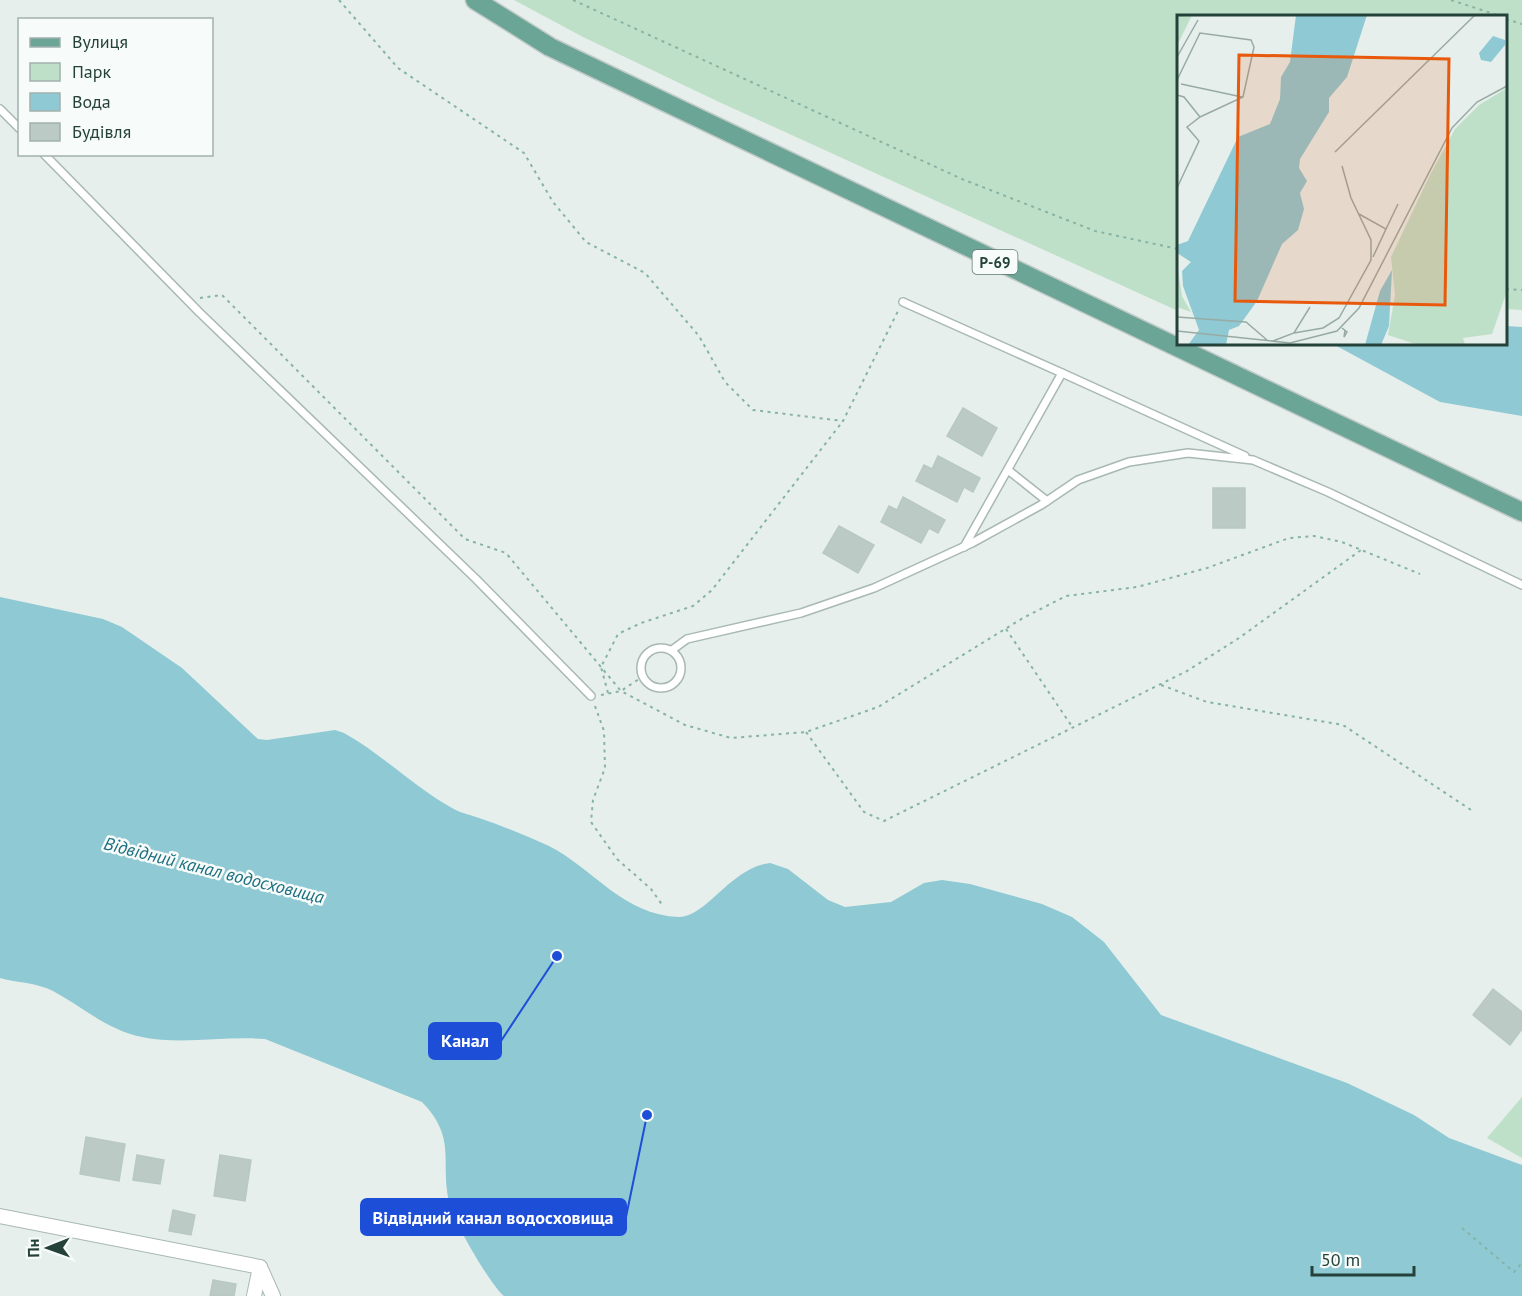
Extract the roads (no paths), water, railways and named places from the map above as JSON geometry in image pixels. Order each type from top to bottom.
[{"type":"main road","name":"Р-69","points":[[475,0],[550,47],[1522,512]]},
{"type":"street","points":[[0,1216],[260,1268]]},
{"type":"street","points":[[254,1296],[260,1268]]},
{"type":"street","points":[[260,1268],[273,1296]]},
{"type":"lane","points":[[0,109],[18,127]]},
{"type":"lane","points":[[46,156],[188,300],[476,579],[591,696]]},
{"type":"lane","points":[[903,302],[1328,492],[1522,585]]},
{"type":"lane","points":[[964,547],[1062,374]]},
{"type":"lane","points":[[672,650],[680,661],[681,668],[677,681],[672,685],[658,688],[652,686],[642,677],[640,664],[647,652],[659,647],[672,650],[687,639],[801,613],[874,588],[964,547],[1047,501],[1078,480],[1129,462],[1188,453],[1253,460]]},
{"type":"lane","points":[[1008,470],[1047,501]]},
{"type":"water","points":[[1507,326],[1522,327],[1522,416],[1440,402],[1335,345],[1507,345]]},
{"type":"water","points":[[0,597],[103,619],[122,627],[182,668],[258,739],[267,740],[335,730],[344,733],[438,800],[460,812],[508,828],[549,846],[625,900],[659,914],[679,917],[689,915],[743,874],[770,863],[788,869],[828,900],[845,907],[891,902],[924,883],[942,880],[970,884],[1042,904],[1072,917],[1104,942],[1161,1015],[1347,1083],[1414,1115],[1449,1138],[1522,1165],[1522,1296],[504,1296],[482,1267],[453,1213],[447,1190],[444,1140],[433,1115],[422,1102],[265,1039],[172,1040],[129,1034],[106,1024],[53,991],[33,984],[0,978]]},
{"type":"place","name":"Канал","points":[[557,956]]},
{"type":"place","name":"Відвідний канал водосховища","points":[[647,1115]]}]
